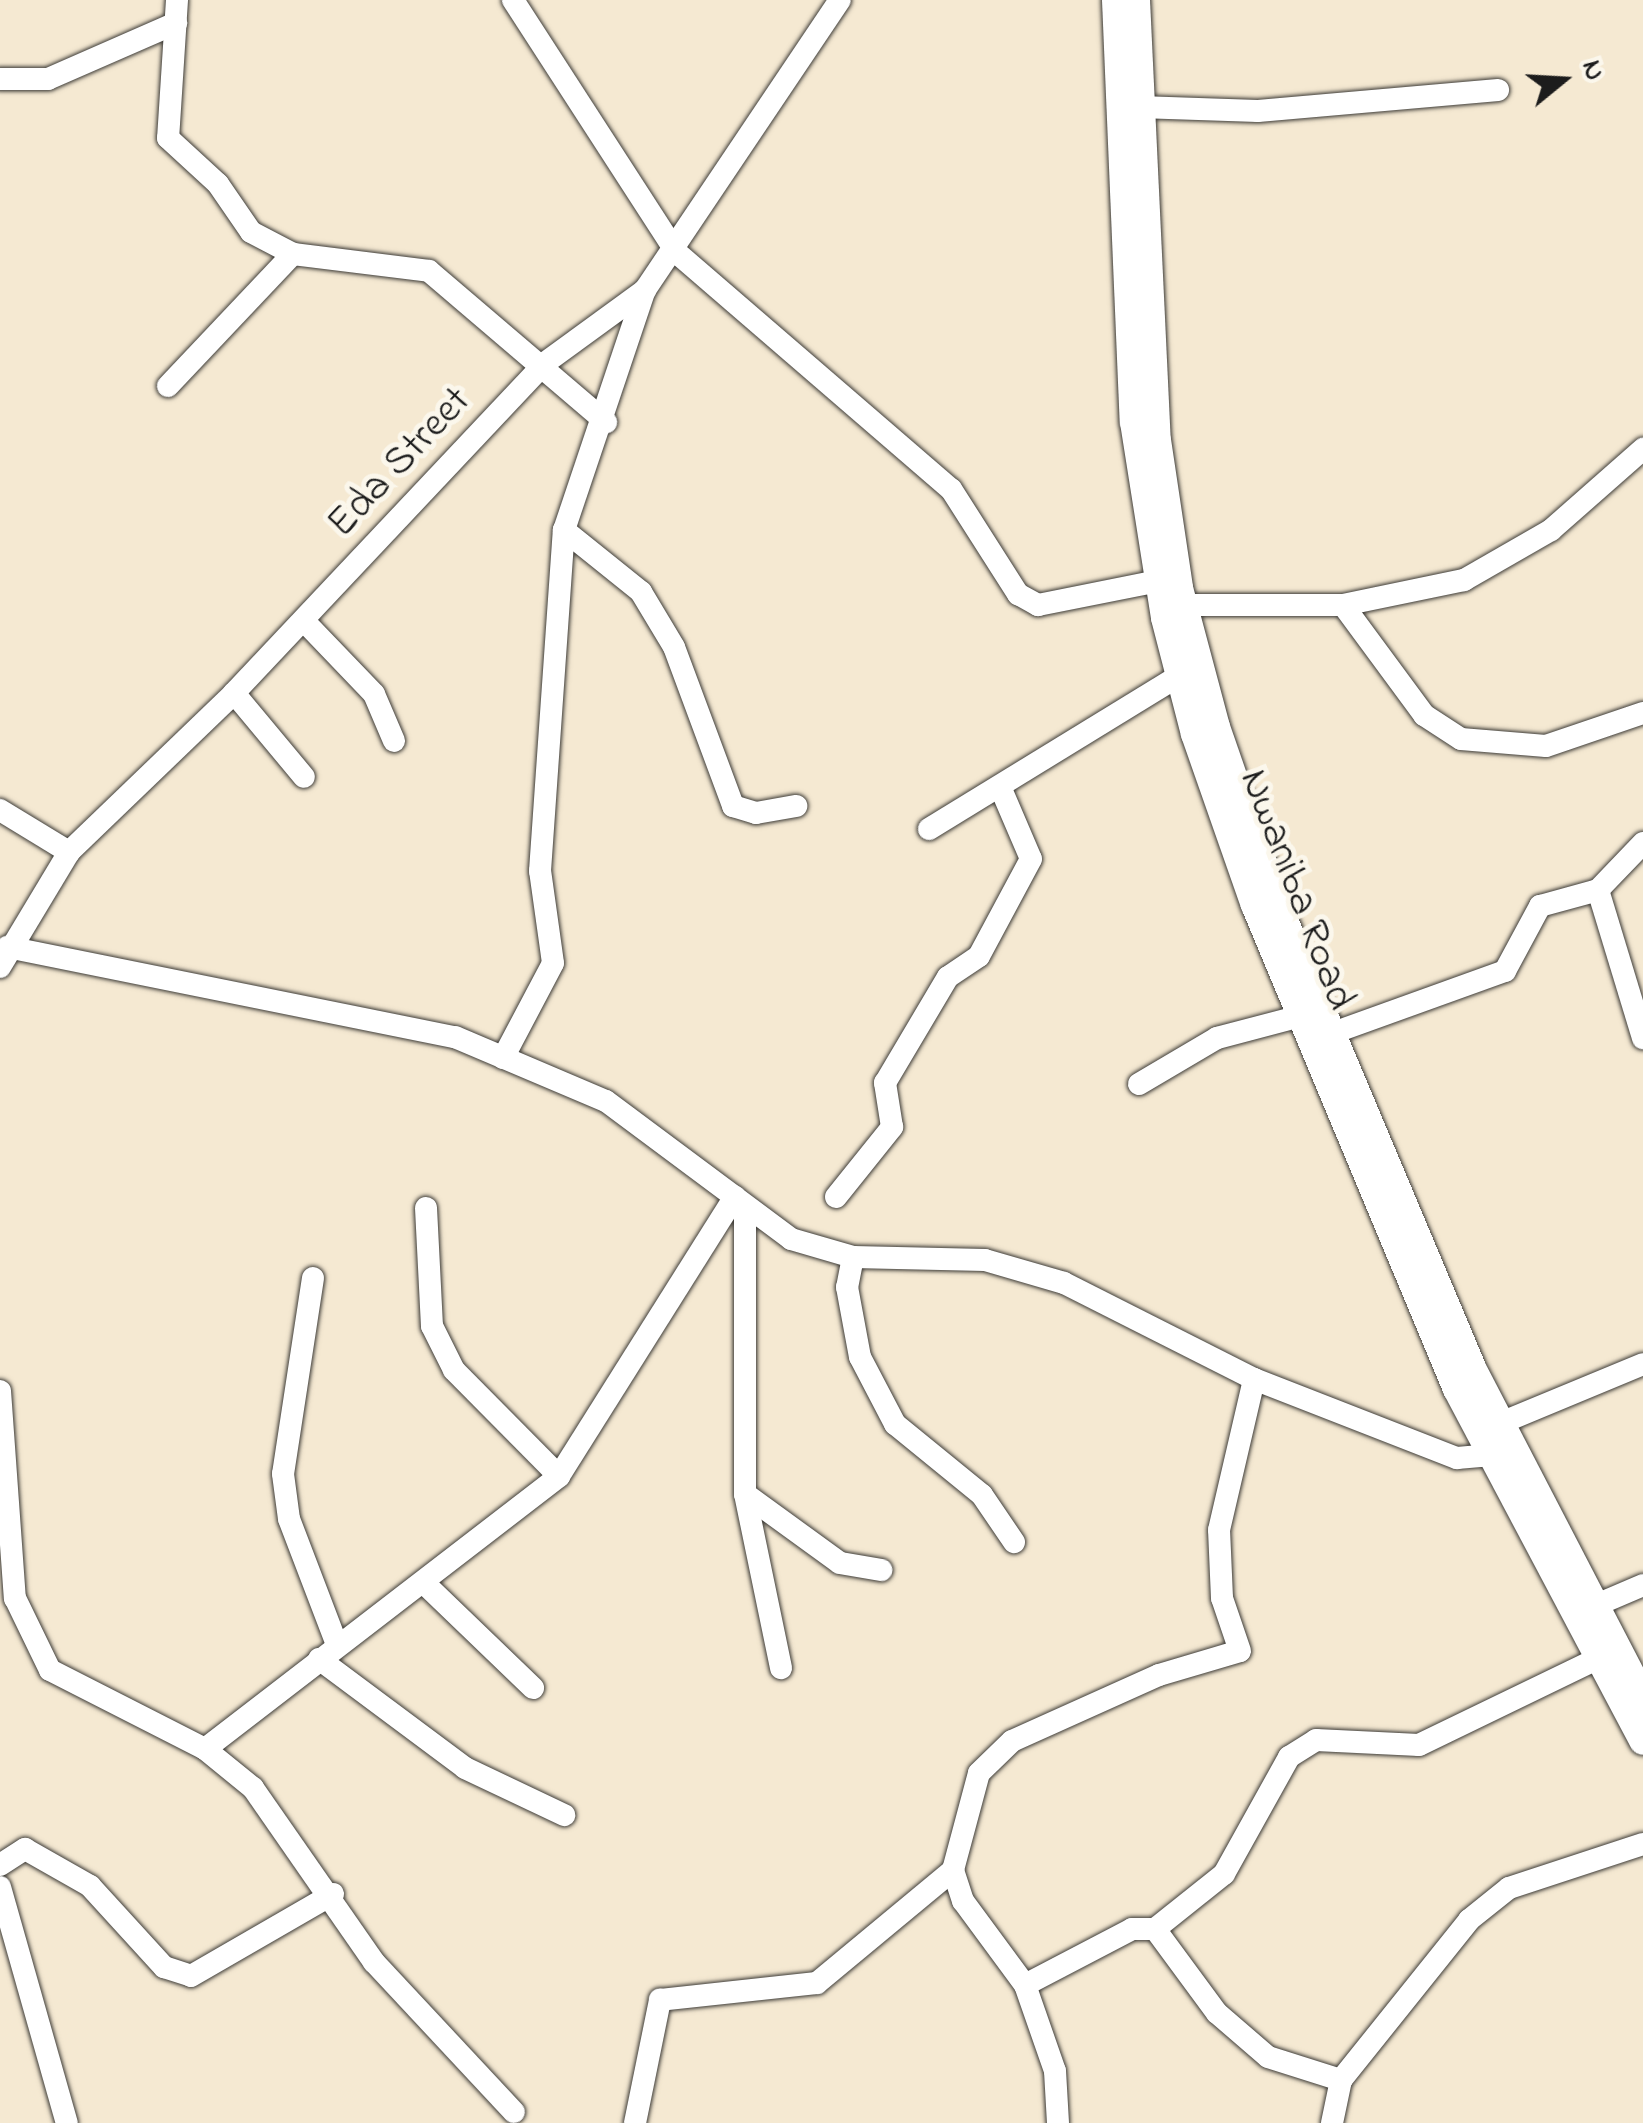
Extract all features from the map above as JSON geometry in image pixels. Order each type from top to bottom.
[{"type":"main road","name":"Nwaniba Road","points":[[1116,0],[1134,422],[1158,580],[1179,676],[1223,823],[1300,1016],[1488,1437],[1643,1742]]},
{"type":"main road","points":[[1136,0],[1158,440],[1182,605],[1238,803],[1488,1437],[1594,1606],[1643,1698]]},
{"type":"street","points":[[514,0],[676,252],[951,489],[1018,594],[1038,606],[1158,580]]},
{"type":"street","name":"Eda Street","points":[[4,957],[68,852],[234,693],[545,363],[645,290],[676,252],[840,0]]},
{"type":"street","points":[[0,79],[48,79],[176,12]]},
{"type":"street","points":[[176,12],[168,138],[218,184],[251,232],[293,254],[429,271],[545,363],[606,422]]},
{"type":"street","points":[[1139,107],[1258,111],[1498,90]]},
{"type":"street","points":[[168,386],[293,254]]},
{"type":"street","points":[[503,1058],[553,963],[540,871],[564,530],[606,422],[645,290]]},
{"type":"street","points":[[1182,605],[1343,605],[1420,595],[1523,550],[1643,449]]},
{"type":"street","points":[[564,530],[605,556],[658,620],[733,806],[756,813],[796,806]]},
{"type":"street","points":[[1343,605],[1424,715],[1461,739],[1546,746],[1643,713]]},
{"type":"street","points":[[304,621],[374,694],[394,741]]},
{"type":"street","points":[[929,829],[1001,789],[1179,676]]},
{"type":"street","points":[[234,693],[304,777]]},
{"type":"street","points":[[836,1196],[892,1126],[885,1084],[948,977],[979,956],[1031,859],[1001,789]]},
{"type":"street","points":[[0,810],[68,852]]},
{"type":"street","points":[[1330,1034],[1505,971],[1540,906],[1598,890],[1643,842]]},
{"type":"street","points":[[1598,890],[1641,1024]]},
{"type":"street","points":[[4,957],[455,1037],[606,1102],[792,1240],[853,1256],[985,1260],[1064,1283],[1254,1380],[1457,1458],[1488,1437],[1643,1364]]},
{"type":"street","points":[[1140,1084],[1216,1038],[1300,1016]]},
{"type":"street","points":[[205,1749],[328,1652],[425,1584],[558,1476],[740,1203]]},
{"type":"street","points":[[740,1203],[745,1494],[780,1668]]},
{"type":"street","points":[[426,1208],[432,1326],[454,1370],[558,1476]]},
{"type":"street","points":[[853,1256],[847,1287],[860,1357],[895,1424],[982,1495],[1014,1542]]},
{"type":"street","points":[[313,1278],[283,1474],[288,1519],[328,1652],[464,1768],[564,1815]]},
{"type":"street","points":[[1058,2123],[1055,2071],[1026,1985],[963,1901],[953,1870],[979,1773],[1012,1741],[1159,1674],[1240,1651],[1222,1598],[1220,1530],[1254,1380]]},
{"type":"street","points":[[0,1391],[12,1581],[32,1642],[50,1670],[90,1696],[205,1749],[253,1788],[333,1894],[374,1962],[514,2112]]},
{"type":"street","points":[[745,1494],[840,1563],[880,1570]]},
{"type":"street","points":[[425,1584],[533,1688]]},
{"type":"street","points":[[1594,1606],[1643,1584]]},
{"type":"street","points":[[1026,1985],[1132,1928],[1155,1929],[1224,1874],[1289,1757],[1316,1740],[1420,1745],[1599,1658]]},
{"type":"street","points":[[1332,2123],[1341,2080],[1469,1920],[1509,1888],[1643,1844]]},
{"type":"street","points":[[0,1865],[25,1849],[90,1886],[164,1967],[191,1976],[333,1894]]},
{"type":"street","points":[[635,2123],[660,2000],[817,1983],[953,1870]]},
{"type":"street","points":[[0,1887],[68,2123]]},
{"type":"street","points":[[1155,1929],[1216,2014],[1268,2057],[1341,2080]]}]
